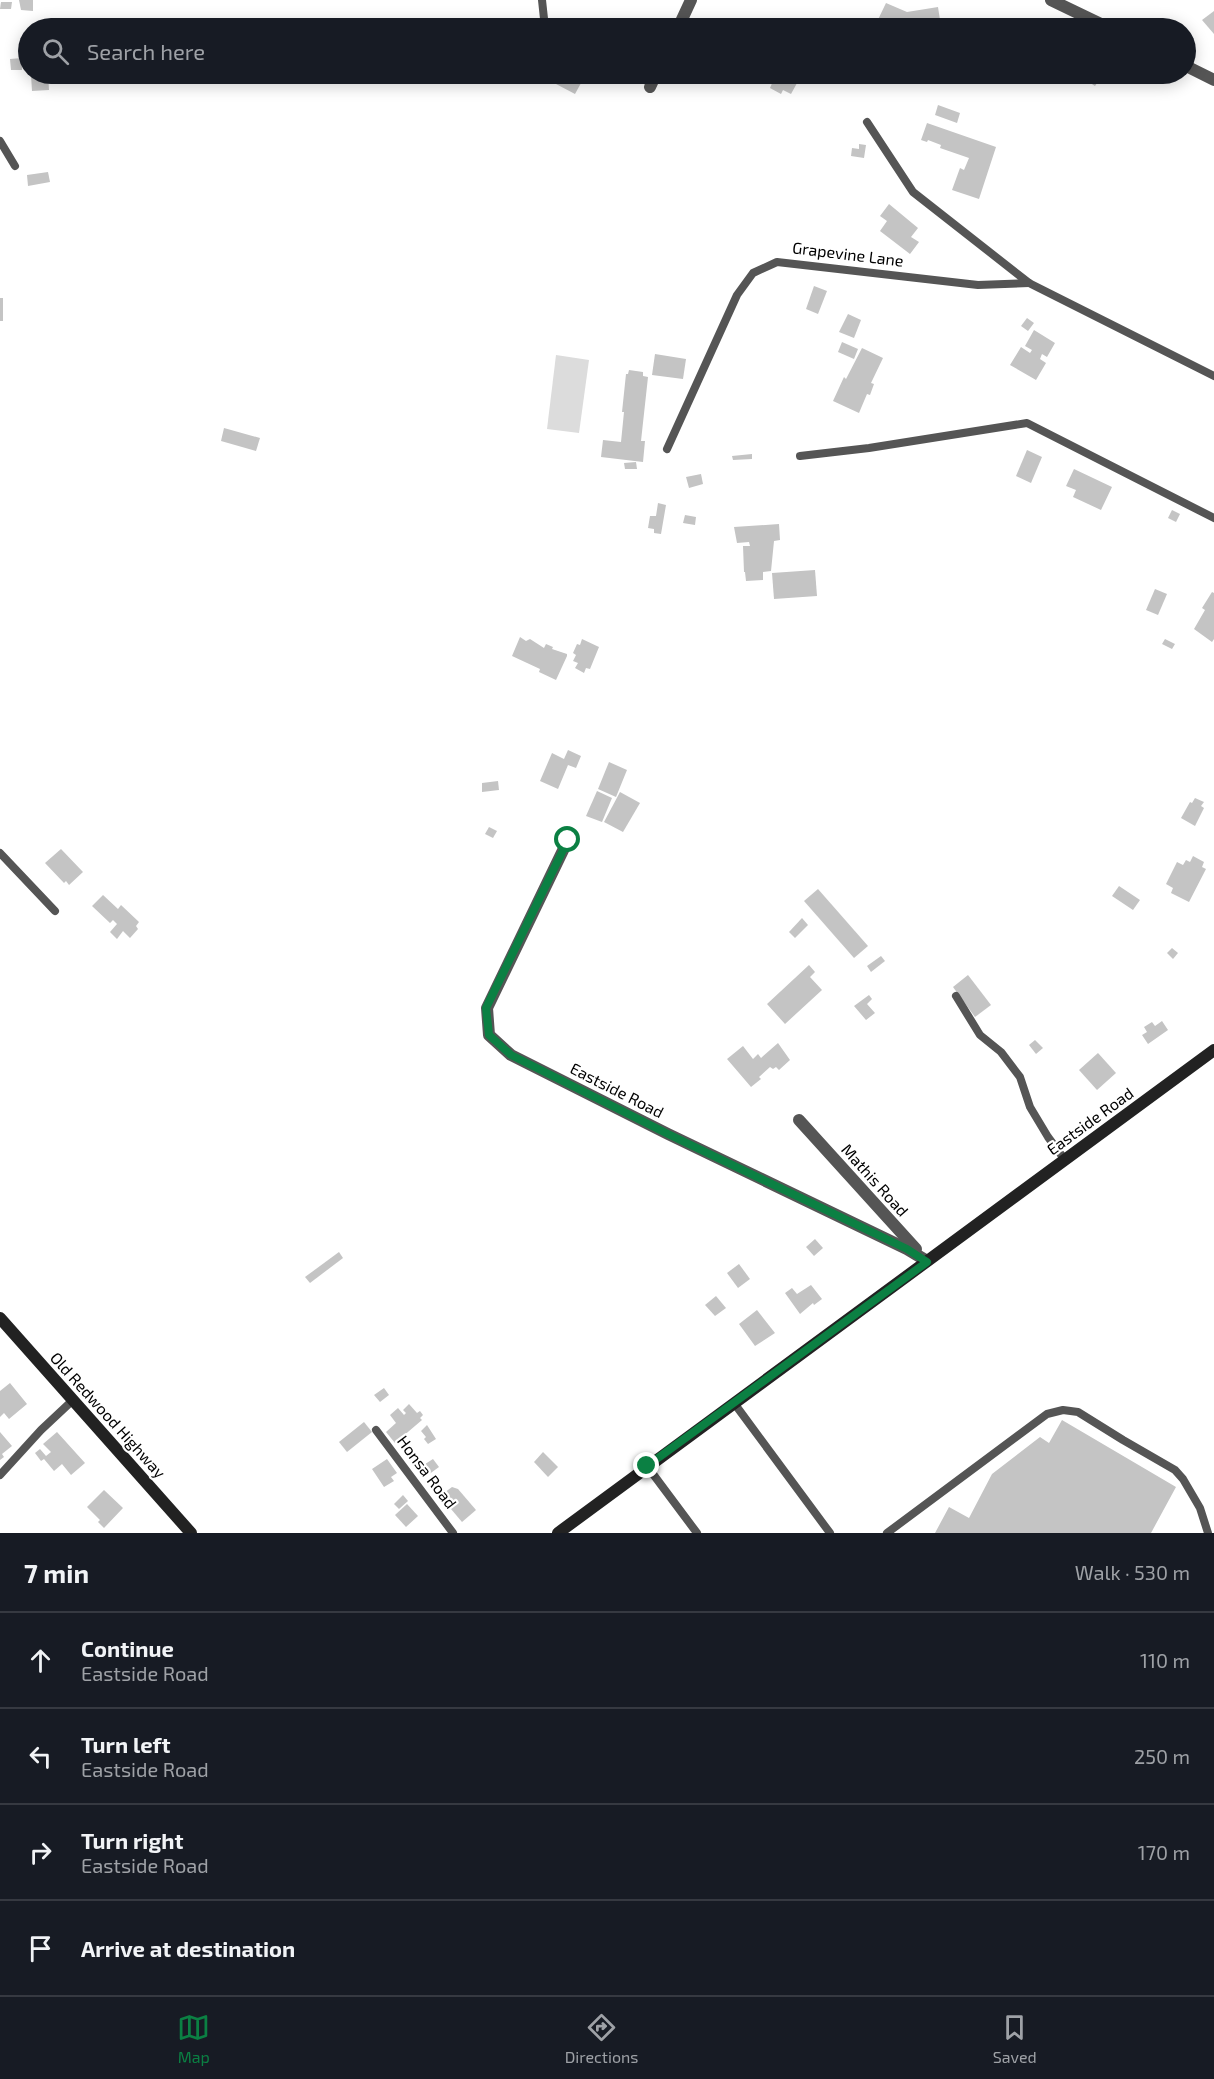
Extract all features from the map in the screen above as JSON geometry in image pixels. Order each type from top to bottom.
[{"type":"main road","name":"Eastside Road","points":[[558,1533],[1214,1050]]},
{"type":"main road","name":"Old Redwood Highway","points":[[0,1318],[191,1533]]},
{"type":"street","points":[[683,18],[691,0]]},
{"type":"street","points":[[1051,0],[1088,18]]},
{"type":"street","points":[[1196,71],[1214,80]]},
{"type":"street","name":"Eastside Road","points":[[568,840],[486,1008],[489,1035],[511,1055],[690,1145],[907,1249],[927,1262]]},
{"type":"street","name":"Mathis Road","points":[[799,1120],[927,1262]]},
{"type":"lane","points":[[542,0],[544,18]]},
{"type":"lane","name":"Grapevine Lane","points":[[867,122],[913,192],[1029,283],[1214,376]]},
{"type":"lane","points":[[0,141],[15,166]]},
{"type":"lane","name":"Grapevine Lane","points":[[667,448],[737,294],[753,273],[777,262],[978,285],[1029,283]]},
{"type":"lane","points":[[800,456],[869,448],[1028,423],[1214,518]]},
{"type":"lane","points":[[0,853],[55,911]]},
{"type":"lane","points":[[956,996],[980,1035],[1001,1052],[1020,1077],[1030,1107],[1065,1160]]},
{"type":"lane","points":[[0,1475],[41,1430],[73,1400]]},
{"type":"lane","points":[[734,1403],[830,1533]]},
{"type":"lane","points":[[887,1533],[1047,1414],[1064,1410],[1078,1412],[1175,1470],[1200,1508],[1208,1533]]},
{"type":"lane","name":"Honsa Road","points":[[376,1430],[453,1533]]},
{"type":"lane","points":[[647,1466],[697,1533]]},
{"type":"shaded area","points":[[556,355],[589,360],[579,433],[547,429]]},
{"type":"building","points":[[19,0],[33,0],[33,11],[21,10]]},
{"type":"building","points":[[1,2],[12,2],[11,9],[0,9]]},
{"type":"building","points":[[886,3],[907,12],[938,7],[940,18],[879,18]]},
{"type":"building","points":[[1214,11],[1214,34],[1202,20]]},
{"type":"building","points":[[18,58],[18,70],[11,70],[10,59]]},
{"type":"building","points":[[32,84],[49,84],[49,90],[32,91]]},
{"type":"building","points":[[556,84],[580,84],[575,94]]},
{"type":"building","points":[[772,84],[796,84],[791,94],[783,90],[781,94],[770,88]]},
{"type":"building","points":[[938,105],[960,113],[957,123],[935,115]]},
{"type":"building","points":[[927,123],[996,147],[979,199],[952,190],[960,168],[964,170],[969,158],[940,148],[941,145],[928,140],[927,142],[921,140]]},
{"type":"building","points":[[859,144],[866,145],[864,158],[851,156],[852,148],[859,149]]},
{"type":"building","points":[[48,172],[50,182],[28,186],[27,175]]},
{"type":"building","points":[[889,204],[918,228],[911,237],[919,242],[910,254],[880,231],[887,221],[880,216]]},
{"type":"building","points":[[814,286],[827,291],[818,314],[806,309]]},
{"type":"building","points":[[0,298],[3,298],[3,321],[0,321]]},
{"type":"building","points":[[848,314],[861,320],[854,338],[839,332]]},
{"type":"building","points":[[1027,318],[1034,323],[1028,331],[1021,326]]},
{"type":"building","points":[[1034,330],[1055,343],[1047,357],[1042,354],[1040,359],[1046,363],[1036,380],[1010,365],[1021,347],[1030,353],[1032,350],[1025,346]]},
{"type":"building","points":[[842,342],[858,349],[854,359],[838,352]]},
{"type":"building","points":[[862,348],[883,358],[871,383],[874,384],[870,395],[867,394],[859,413],[833,401],[844,377],[846,379]]},
{"type":"building","points":[[655,354],[686,359],[683,379],[652,375]]},
{"type":"building","points":[[629,370],[643,372],[643,376],[648,377],[641,441],[645,441],[643,462],[601,457],[603,440],[621,442],[626,374]]},
{"type":"building","points":[[224,428],[260,438],[256,451],[221,441]]},
{"type":"building","points":[[1027,450],[1042,457],[1031,483],[1016,476]]},
{"type":"building","points":[[752,454],[752,459],[733,460],[732,456]]},
{"type":"building","points":[[636,462],[637,469],[625,469],[624,463]]},
{"type":"building","points":[[1074,469],[1112,487],[1101,510],[1073,497],[1076,490],[1066,486]]},
{"type":"building","points":[[701,474],[703,484],[689,488],[686,477]]},
{"type":"building","points":[[658,503],[666,505],[661,534],[654,533],[654,529],[648,528],[650,516],[656,516]]},
{"type":"building","points":[[1172,510],[1180,514],[1176,522],[1168,518]]},
{"type":"building","points":[[685,515],[696,517],[695,525],[683,523]]},
{"type":"building","points":[[779,524],[780,540],[774,541],[771,571],[763,572],[763,580],[746,581],[743,546],[750,546],[749,542],[737,543],[734,527]]},
{"type":"building","points":[[815,570],[817,596],[774,599],[772,573]]},
{"type":"building","points":[[1155,589],[1167,594],[1158,615],[1146,610]]},
{"type":"building","points":[[1212,592],[1214,593],[1214,639],[1212,642],[1194,629],[1205,610],[1202,608]]},
{"type":"building","points":[[520,637],[526,641],[530,639],[544,648],[546,644],[553,647],[552,649],[567,654],[556,680],[539,672],[540,669],[512,656]]},
{"type":"building","points":[[582,639],[599,647],[590,669],[586,668],[584,673],[575,668],[578,663],[573,661],[576,655],[573,653]]},
{"type":"building","points":[[1165,639],[1175,644],[1172,649],[1162,644]]},
{"type":"building","points":[[568,750],[581,756],[576,768],[568,765],[558,789],[540,781],[552,753],[564,759]]},
{"type":"building","points":[[609,762],[627,770],[616,797],[598,789]]},
{"type":"building","points":[[498,781],[499,790],[482,792],[482,783]]},
{"type":"building","points":[[597,791],[612,798],[602,822],[586,816]]},
{"type":"building","points":[[620,792],[640,803],[623,832],[604,822]]},
{"type":"building","points":[[1195,798],[1204,802],[1201,806],[1204,808],[1195,826],[1181,818],[1190,802],[1192,803]]},
{"type":"building","points":[[489,827],[497,831],[493,838],[485,834]]},
{"type":"building","points":[[61,849],[83,872],[69,885],[66,881],[64,883],[45,863]]},
{"type":"building","points":[[1193,856],[1204,862],[1202,867],[1206,869],[1189,902],[1171,893],[1173,888],[1166,884],[1177,862],[1183,865],[1186,860],[1190,862]]},
{"type":"building","points":[[1119,886],[1140,900],[1133,910],[1112,896]]},
{"type":"building","points":[[818,889],[868,946],[854,958],[804,901]]},
{"type":"building","points":[[103,895],[118,909],[121,905],[139,922],[136,926],[138,929],[130,938],[123,931],[117,939],[110,932],[117,924],[113,920],[110,923],[92,906]]},
{"type":"building","points":[[802,918],[808,925],[795,938],[789,932]]},
{"type":"building","points":[[1172,948],[1178,953],[1173,959],[1167,953]]},
{"type":"building","points":[[881,956],[885,961],[871,972],[867,966]]},
{"type":"building","points":[[809,965],[815,972],[810,977],[822,990],[785,1024],[767,1004]]},
{"type":"building","points":[[968,975],[991,1005],[975,1017],[953,987]]},
{"type":"building","points":[[869,995],[872,999],[867,1004],[875,1013],[866,1020],[854,1006]]},
{"type":"building","points":[[1162,1021],[1168,1030],[1148,1044],[1142,1035],[1147,1032],[1144,1027],[1152,1022],[1155,1026]]},
{"type":"building","points":[[1035,1040],[1043,1048],[1036,1054],[1029,1045]]},
{"type":"building","points":[[778,1043],[790,1060],[779,1070],[776,1067],[773,1069],[770,1067],[751,1087],[727,1059],[743,1046],[753,1059],[758,1054],[761,1058]]},
{"type":"building","points":[[1098,1053],[1116,1073],[1097,1090],[1079,1070]]},
{"type":"building","points":[[815,1239],[823,1248],[814,1256],[806,1247]]},
{"type":"building","points":[[339,1252],[343,1258],[310,1283],[305,1277]]},
{"type":"building","points":[[739,1264],[750,1279],[738,1288],[727,1273]]},
{"type":"building","points":[[811,1285],[822,1299],[800,1314],[785,1293],[792,1288],[797,1294]]},
{"type":"building","points":[[716,1296],[726,1308],[715,1316],[705,1305]]},
{"type":"building","points":[[757,1310],[775,1333],[755,1346],[739,1324]]},
{"type":"building","points":[[10,1383],[27,1404],[9,1419],[4,1413],[0,1417],[0,1391]]},
{"type":"building","points":[[384,1388],[389,1395],[380,1402],[374,1395]]},
{"type":"building","points":[[409,1404],[417,1413],[420,1411],[423,1415],[420,1418],[422,1420],[395,1443],[386,1432],[396,1423],[390,1415],[398,1408],[404,1415],[406,1413],[403,1410]]},
{"type":"building","points":[[1062,1420],[1176,1487],[1151,1533],[935,1533],[949,1507],[969,1518],[992,1474],[1040,1437],[1049,1443]]},
{"type":"building","points":[[364,1422],[372,1432],[347,1452],[339,1442]]},
{"type":"building","points":[[427,1425],[436,1439],[428,1444],[421,1431]]},
{"type":"building","points":[[0,1432],[12,1446],[2,1454],[4,1457],[0,1460]]},
{"type":"building","points":[[57,1432],[85,1463],[71,1475],[62,1464],[54,1471],[44,1459],[41,1461],[35,1453],[40,1449],[46,1456],[51,1452],[43,1444]]},
{"type":"building","points":[[543,1452],[558,1467],[548,1477],[534,1462]]},
{"type":"building","points":[[387,1459],[397,1473],[391,1477],[394,1481],[384,1487],[372,1469]]},
{"type":"building","points":[[433,1459],[439,1467],[428,1475],[422,1466]]},
{"type":"building","points":[[452,1487],[458,1489],[476,1510],[462,1522],[440,1496]]},
{"type":"building","points":[[104,1490],[123,1508],[104,1528],[98,1522],[100,1520],[87,1507]]},
{"type":"building","points":[[403,1495],[408,1501],[399,1509],[394,1504]]},
{"type":"building","points":[[407,1504],[418,1516],[406,1527],[395,1515]]},
{"type":"route","points":[[568,840],[486,1008],[489,1035],[511,1055],[839,1218],[907,1249],[927,1262],[647,1466]]}]
